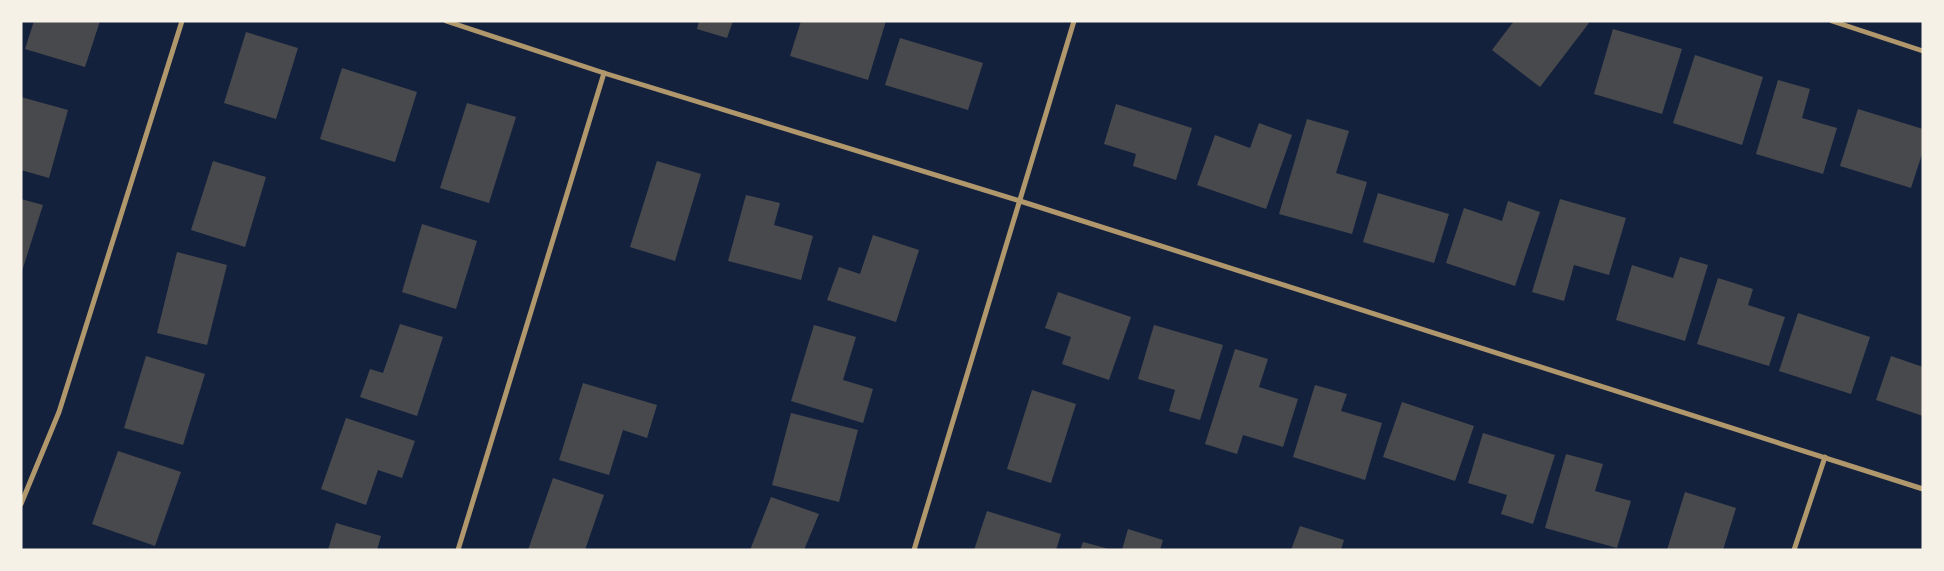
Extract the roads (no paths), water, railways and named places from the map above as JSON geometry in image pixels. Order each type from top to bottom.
[{"type":"street","points":[[21,504],[59,412],[182,21]]},
{"type":"street","points":[[446,21],[604,73],[1020,201],[1923,489]]},
{"type":"street","points":[[914,550],[1074,21]]},
{"type":"street","points":[[1832,21],[1923,51]]},
{"type":"street","points":[[458,550],[604,73]]},
{"type":"street","points":[[1794,550],[1825,457]]}]
